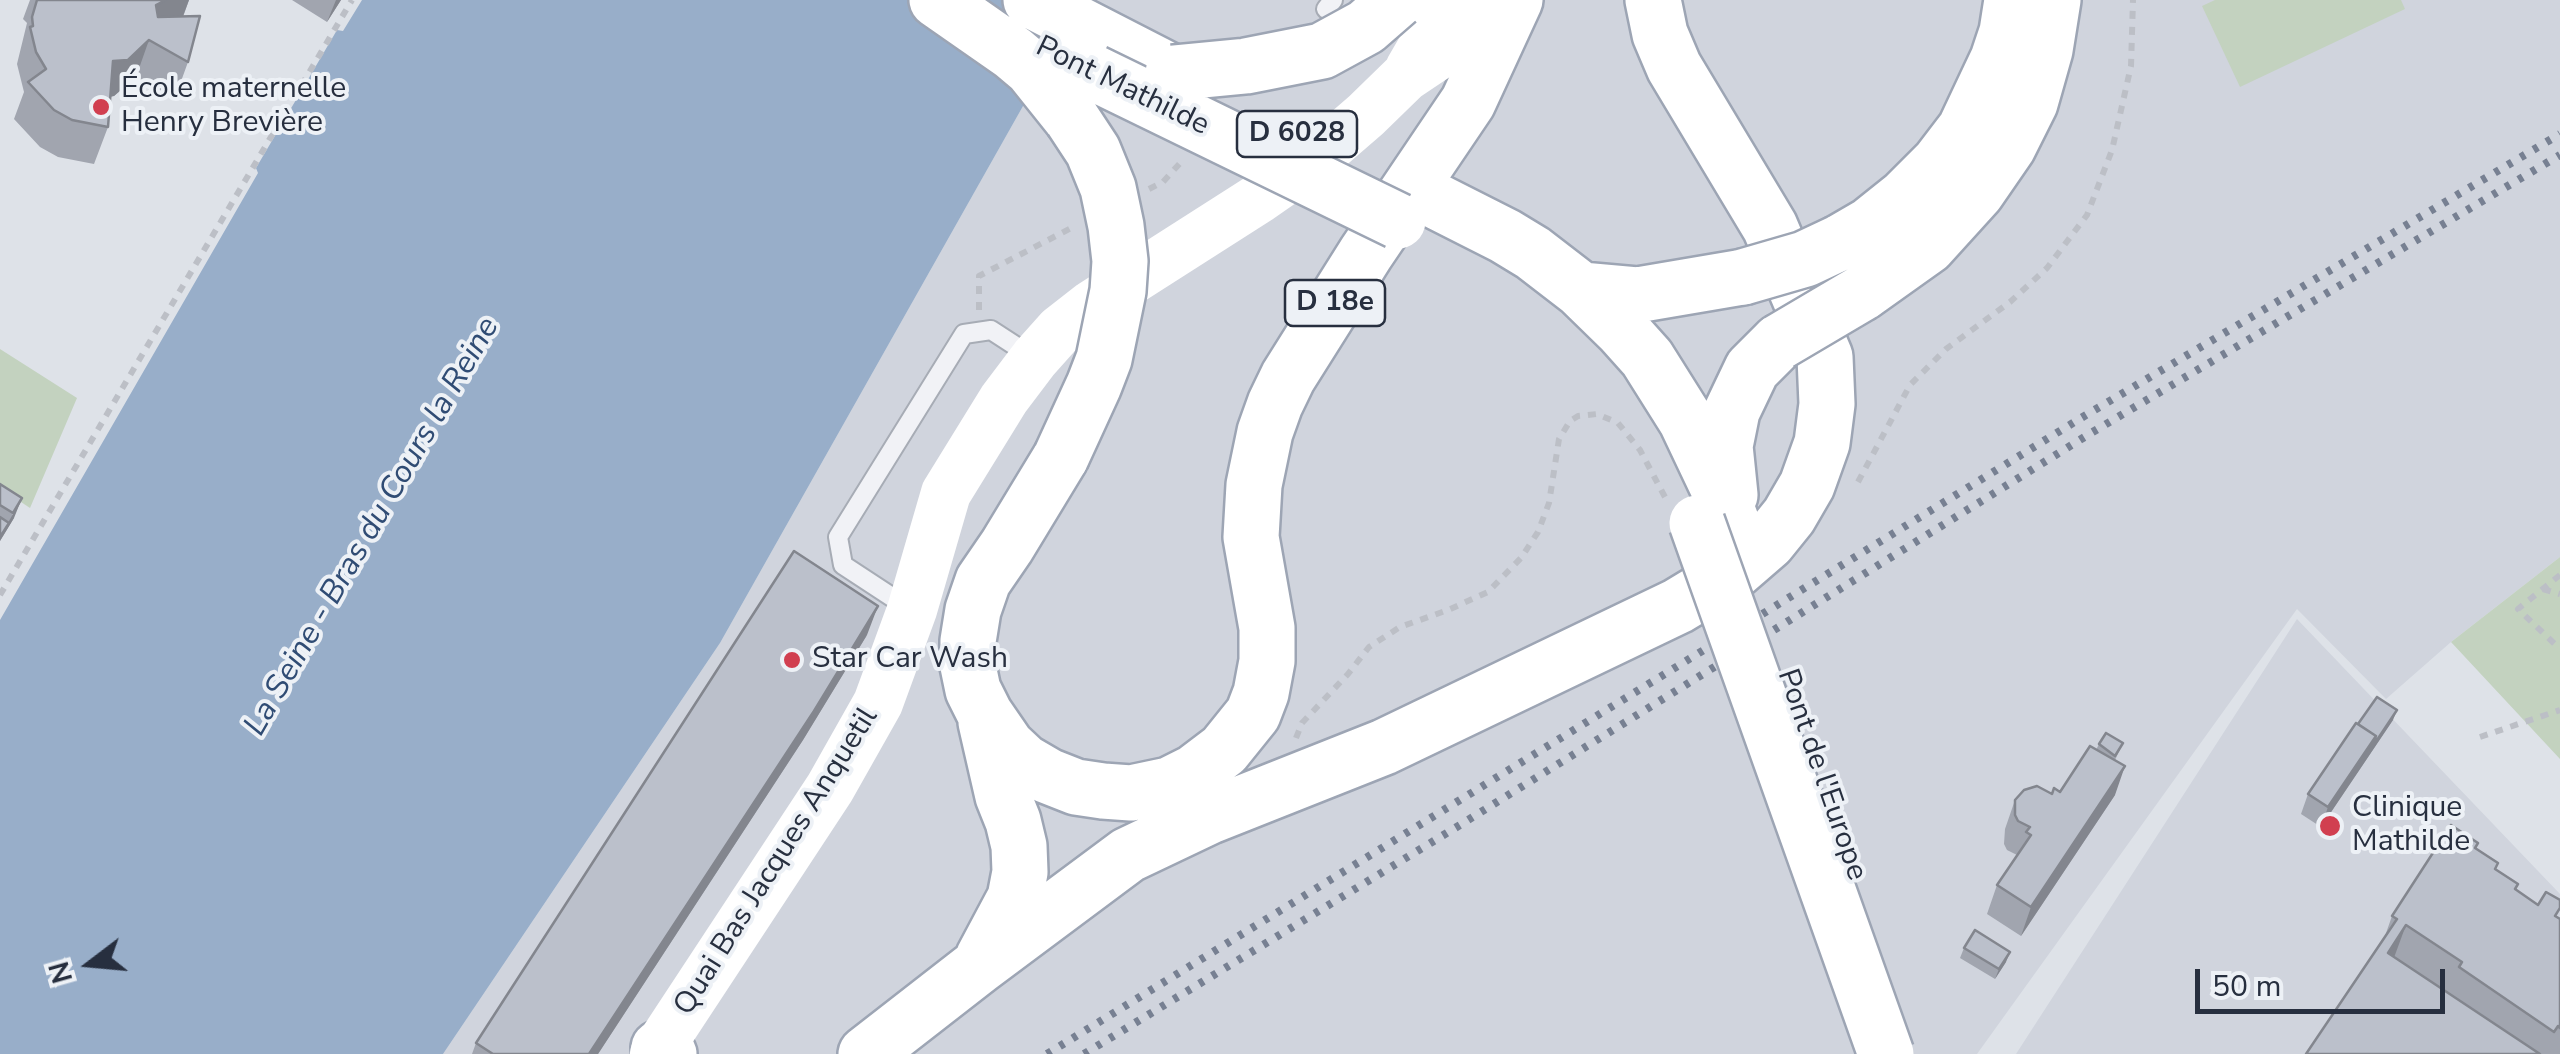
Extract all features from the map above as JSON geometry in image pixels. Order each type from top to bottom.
[{"type":"main road","name":"Pont Mathilde","points":[[940,0],[1471,236]]},
{"type":"main road","points":[[940,0],[1032,69],[1072,119],[1093,151],[1108,188],[1120,261],[1112,328],[1094,385],[1061,457],[984,580],[973,610],[968,666],[1013,821],[1020,872],[1015,898],[979,966]]},
{"type":"main road","name":"Pont Mathilde","points":[[1031,0],[1173,73],[1410,208]]},
{"type":"main road","points":[[1173,73],[1246,66],[1322,51],[1366,27],[1398,0]]},
{"type":"main road","points":[[1405,77],[1450,0]]},
{"type":"main road","points":[[866,1054],[1128,856],[1210,816],[1384,747],[1678,606],[1731,574],[1768,542],[1789,516],[1807,485],[1822,443],[1827,404],[1825,357],[1770,227],[1674,67],[1660,34],[1653,0]]},
{"type":"main road","points":[[1581,290],[1637,295],[1743,276],[1805,258],[1870,225],[1939,164],[1965,129],[1998,60],[2012,0]]},
{"type":"main road","points":[[1710,506],[1732,411],[1752,369],[1779,342],[1862,293],[1928,246],[1977,192],[2008,147],[2030,103],[2045,50],[2053,0]]},
{"type":"main road","name":"D 18e","points":[[1405,77],[1513,3]]},
{"type":"main road","name":"D 18e","points":[[985,714],[1007,746],[1048,776],[1076,787],[1131,793],[1169,785],[1194,772],[1224,750],[1253,714],[1267,660],[1252,537],[1254,485],[1265,432],[1288,377],[1468,102],[1513,3]]},
{"type":"main road","name":"Quai Bas Jacques Anquetil","points":[[661,1052],[830,788],[878,702],[912,610],[946,493],[984,429],[1035,358],[1060,330],[1092,304],[1258,200],[1314,160],[1405,77]]},
{"type":"main road","points":[[1471,236],[1479,255],[1531,288],[1576,330],[1640,406],[1710,506]]},
{"type":"main road","points":[[1471,236],[1533,253],[1621,328],[1647,358],[1686,420],[1710,506]]},
{"type":"main road","name":"Pont de l'Europe","points":[[1710,506],[1886,1054]]},
{"type":"main road","name":"Pont de l'Europe","points":[[1710,506],[1919,1054]]},
{"type":"lane","points":[[912,610],[843,564],[838,537],[964,334],[991,330],[1035,358]]},
{"type":"path","points":[[0,596],[352,0]]},
{"type":"path","points":[[1295,746],[1302,723],[1369,647],[1400,626],[1488,592],[1521,558],[1538,532],[1549,503],[1560,439],[1570,421],[1598,414],[1618,423],[1640,450],[1710,506]]},
{"type":"path","points":[[2560,575],[2518,608],[2560,649]]},
{"type":"path","points":[[2542,589],[2560,594]]},
{"type":"path","points":[[2480,738],[2560,710]]},
{"type":"shaded area","points":[[1085,0],[2560,0],[2560,557],[2451,642],[2386,699],[2297,609],[1977,1054],[443,1054],[720,643]]},
{"type":"shaded area","name":"Clinique Mathilde","points":[[2297,619],[2560,894],[2560,1054],[2016,1054]]},
{"type":"green space","points":[[2215,0],[2401,0],[2405,9],[2240,87],[2202,6]]},
{"type":"green space","points":[[0,349],[77,398],[30,508],[0,488]]},
{"type":"green space","points":[[2560,557],[2560,759],[2451,642]]},
{"type":"water","name":"La Seine - Bras du Cours la Reine","points":[[362,0],[1085,0],[720,643],[443,1054],[0,1054],[0,620],[258,173],[256,168],[337,30],[343,31]]},
{"type":"building","points":[[37,0],[166,0],[156,5],[158,17],[200,16],[188,62],[149,40],[128,60],[113,61],[108,127],[72,120],[54,110],[28,82],[46,69],[36,52],[30,27]]},
{"type":"building","points":[[0,484],[22,498],[13,513],[0,505]]},
{"type":"building","points":[[0,517],[9,523],[0,537]]},
{"type":"building","points":[[794,551],[878,606],[814,711],[589,1054],[493,1054],[476,1043]]},
{"type":"building","points":[[2377,697],[2397,710],[2373,746],[2376,736],[2358,724]]},
{"type":"building","points":[[2356,723],[2376,736],[2328,807],[2308,794]]},
{"type":"building","points":[[2106,733],[2123,743],[2115,756],[2099,744]]},
{"type":"building","points":[[2090,746],[2125,766],[2031,907],[1997,885],[2031,835],[2026,832],[2030,827],[2015,815],[2015,800],[2024,790],[2037,786],[2052,794],[2054,788],[2060,792]]},
{"type":"building","points":[[2451,825],[2478,843],[2475,848],[2498,863],[2495,869],[2518,884],[2515,889],[2538,905],[2546,892],[2560,900],[2555,916],[2560,919],[2560,1028],[2554,1032],[2406,925],[2388,953],[2540,1054],[2306,1054],[2397,919],[2392,916]]},
{"type":"building","points":[[1975,930],[2010,952],[1999,969],[1964,948]]},
{"type":"railway","points":[[1047,1054],[2081,418],[2560,134]]},
{"type":"railway","points":[[1084,1054],[2091,433],[2560,155]]},
{"type":"place","name":"École maternelle Henry Brevière","points":[[101,107]]},
{"type":"place","name":"Star Car Wash","points":[[792,660]]},
{"type":"place","name":"Clinique Mathilde","points":[[2330,826]]}]
